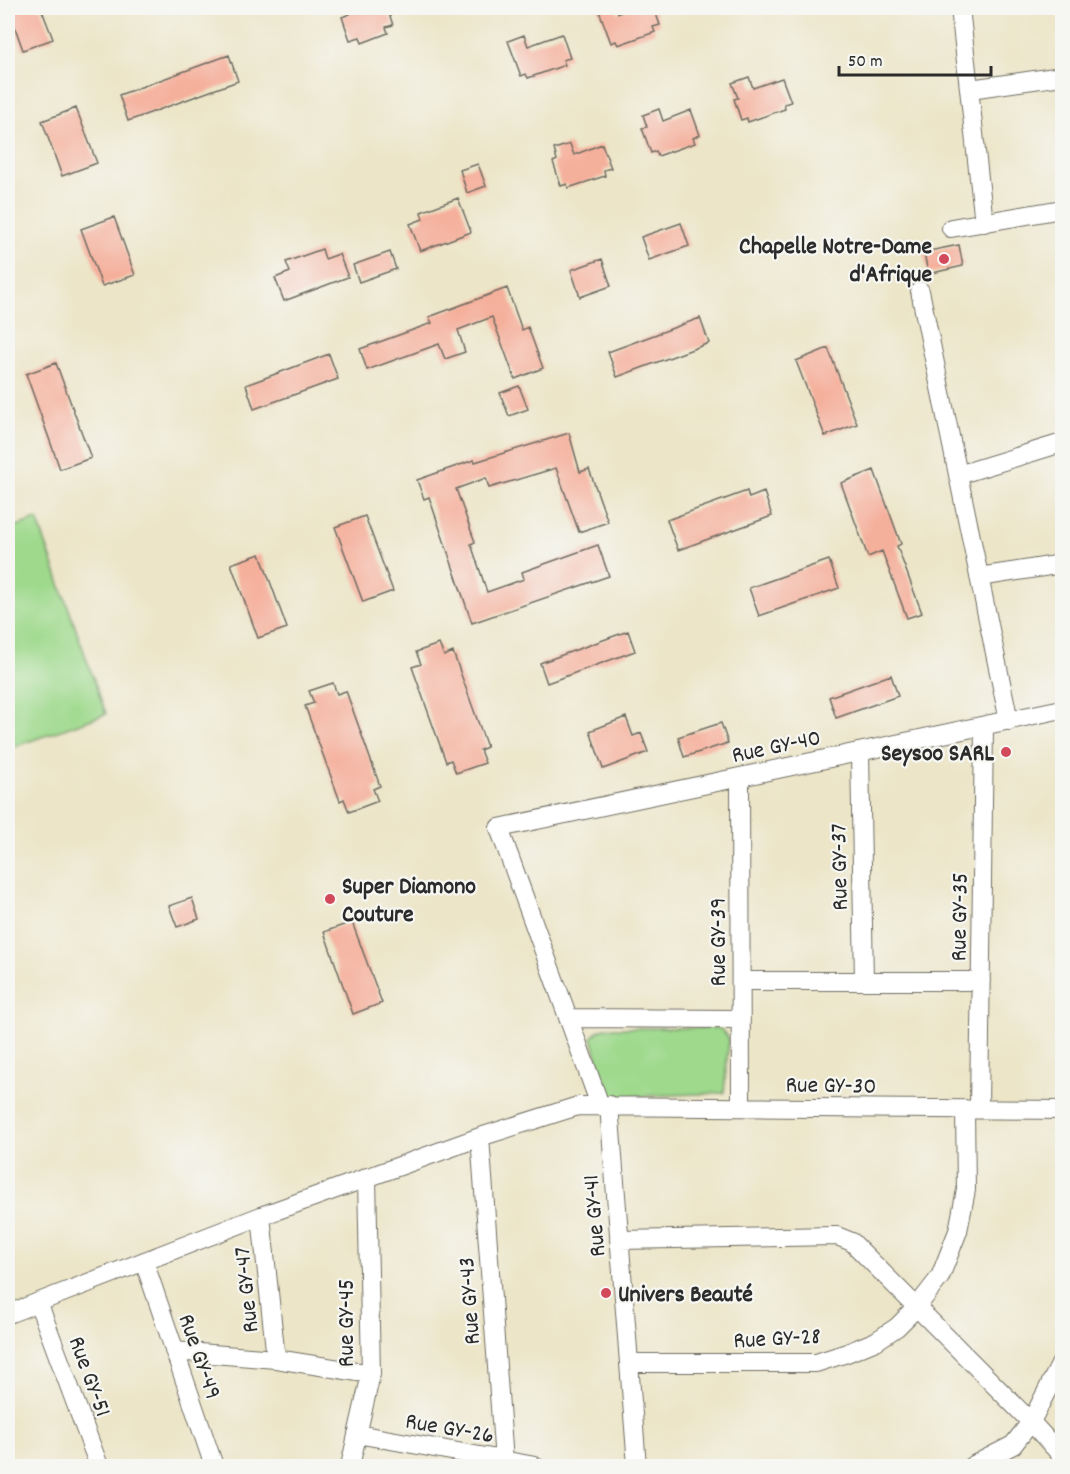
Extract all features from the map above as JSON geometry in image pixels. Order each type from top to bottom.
[{"type":"street","points":[[960,8],[984,222]]},
{"type":"street","points":[[970,89],[1062,76]]},
{"type":"street","points":[[951,228],[1062,209]]},
{"type":"street","points":[[920,291],[1009,721]]},
{"type":"street","points":[[958,475],[1062,443]]},
{"type":"street","points":[[979,577],[1062,564]]},
{"type":"street","name":"Rue GY-40","points":[[499,828],[1062,709]]},
{"type":"street","name":"Rue GY-35","points":[[972,1109],[981,981],[984,726]]},
{"type":"street","name":"Rue GY-37","points":[[860,752],[864,981]]},
{"type":"street","name":"Rue GY-39","points":[[740,777],[741,1107]]},
{"type":"street","name":"Rue GY-41","points":[[499,828],[568,1018],[604,1105],[619,1240],[637,1467]]},
{"type":"street","points":[[741,981],[981,981]]},
{"type":"street","points":[[568,1018],[741,1019]]},
{"type":"street","name":"Rue GY-30","points":[[8,1314],[261,1216],[480,1137],[578,1106],[1062,1110]]},
{"type":"street","name":"Rue GY-28","points":[[629,1363],[816,1363],[876,1341],[897,1327],[916,1308],[940,1277],[958,1232],[966,1190],[972,1109]]},
{"type":"street","name":"Rue GY-43","points":[[480,1137],[504,1461]]},
{"type":"street","name":"Rue GY-45","points":[[350,1467],[371,1374],[368,1178]]},
{"type":"street","name":"Rue GY-47","points":[[261,1216],[276,1359]]},
{"type":"street","points":[[619,1240],[837,1236],[852,1242],[1062,1456]]},
{"type":"street","name":"Rue GY-49","points":[[144,1261],[214,1467]]},
{"type":"street","name":"Rue GY-51","points":[[38,1302],[99,1467]]},
{"type":"street","points":[[174,1352],[276,1359],[371,1374]]},
{"type":"street","points":[[972,1467],[1013,1445],[1031,1422],[1062,1361]]},
{"type":"street","name":"Rue GY-26","points":[[357,1434],[535,1467]]},
{"type":"green space","points":[[37,519],[106,714],[8,749],[8,529]]},
{"type":"green space","points":[[605,1028],[720,1028],[729,1039],[724,1093],[615,1097],[606,1091],[592,1037]]},
{"type":"building","points":[[8,8],[41,8],[53,39],[23,50]]},
{"type":"building","points":[[347,8],[387,8],[393,25],[386,27],[388,33],[362,43],[360,37],[350,40],[342,17],[350,14]]},
{"type":"building","points":[[598,8],[616,8],[618,13],[634,8],[654,8],[660,25],[653,27],[655,32],[618,45],[616,41],[611,43]]},
{"type":"building","points":[[562,34],[570,58],[563,60],[565,65],[528,78],[526,74],[521,76],[508,41],[524,35],[528,46]]},
{"type":"building","points":[[229,55],[238,81],[128,121],[119,95]]},
{"type":"building","points":[[749,77],[753,88],[782,78],[791,102],[784,104],[785,109],[748,122],[747,118],[741,120],[734,99],[738,98],[732,83]]},
{"type":"building","points":[[76,108],[97,163],[62,176],[42,121]]},
{"type":"building","points":[[659,109],[663,121],[691,110],[700,135],[693,138],[695,143],[658,156],[656,151],[651,153],[642,128],[647,127],[643,115]]},
{"type":"building","points":[[570,144],[574,155],[602,144],[611,168],[604,170],[605,176],[568,188],[567,184],[561,186],[553,162],[557,160],[554,149]]},
{"type":"building","points":[[478,164],[486,186],[467,193],[460,170]]},
{"type":"building","points":[[458,198],[471,232],[420,251],[410,224],[423,219],[421,212]]},
{"type":"building","points":[[114,217],[135,275],[102,286],[81,229]]},
{"type":"building","points":[[681,223],[689,246],[649,260],[641,237]]},
{"type":"building","name":"Chapelle Notre-Dame d'Afrique","points":[[959,245],[963,266],[928,274],[924,252]]},
{"type":"building","points":[[322,249],[325,259],[339,254],[348,277],[284,301],[275,278],[290,272],[286,262]]},
{"type":"building","points":[[390,252],[396,269],[359,282],[353,265]]},
{"type":"building","points":[[602,259],[611,286],[580,297],[571,270]]},
{"type":"building","points":[[507,288],[522,330],[528,327],[543,368],[515,379],[492,317],[458,330],[465,352],[445,359],[439,344],[367,370],[360,349],[432,323],[429,317]]},
{"type":"building","points":[[700,318],[709,343],[617,377],[608,352]]},
{"type":"building","points":[[828,348],[857,424],[825,436],[796,361]]},
{"type":"building","points":[[329,354],[338,379],[254,409],[246,385]]},
{"type":"building","points":[[56,363],[91,458],[60,469],[26,374]]},
{"type":"building","points":[[519,386],[528,409],[509,416],[500,393]]},
{"type":"building","points":[[569,433],[580,472],[589,469],[608,522],[579,532],[556,468],[489,488],[486,478],[456,489],[475,542],[471,544],[487,592],[524,579],[522,572],[598,545],[609,576],[472,623],[429,497],[424,499],[417,480],[474,460],[475,462]]},
{"type":"building","points":[[874,470],[901,544],[897,546],[922,613],[907,618],[882,551],[868,557],[841,483]]},
{"type":"building","points":[[747,491],[749,498],[764,492],[772,516],[678,550],[667,520]]},
{"type":"building","points":[[365,516],[393,591],[363,602],[335,527]]},
{"type":"building","points":[[260,554],[287,628],[258,638],[231,564]]},
{"type":"building","points":[[829,560],[839,588],[759,616],[749,588]]},
{"type":"building","points":[[628,631],[635,651],[547,683],[540,663]]},
{"type":"building","points":[[439,644],[444,656],[453,652],[487,747],[480,750],[485,763],[456,773],[451,760],[446,762],[412,667],[421,664],[416,652]]},
{"type":"building","points":[[891,675],[898,696],[836,718],[829,697]]},
{"type":"building","points":[[333,683],[337,694],[346,691],[380,786],[373,789],[378,801],[349,812],[344,799],[340,801],[305,706],[314,703],[309,691]]},
{"type":"building","points":[[626,717],[633,736],[641,733],[648,752],[603,769],[590,731]]},
{"type":"building","points":[[721,723],[728,743],[684,757],[678,737]]},
{"type":"building","points":[[192,898],[199,919],[177,927],[169,906]]},
{"type":"building","points":[[352,922],[382,1003],[353,1014],[324,932]]},
{"type":"place","name":"Chapelle Notre-Dame d'Afrique","points":[[944,259]]},
{"type":"place","name":"Seysoo SARL","points":[[1006,752]]},
{"type":"place","name":"Super Diamono Couture","points":[[330,899]]},
{"type":"place","name":"Univers Beauté","points":[[606,1293]]}]
